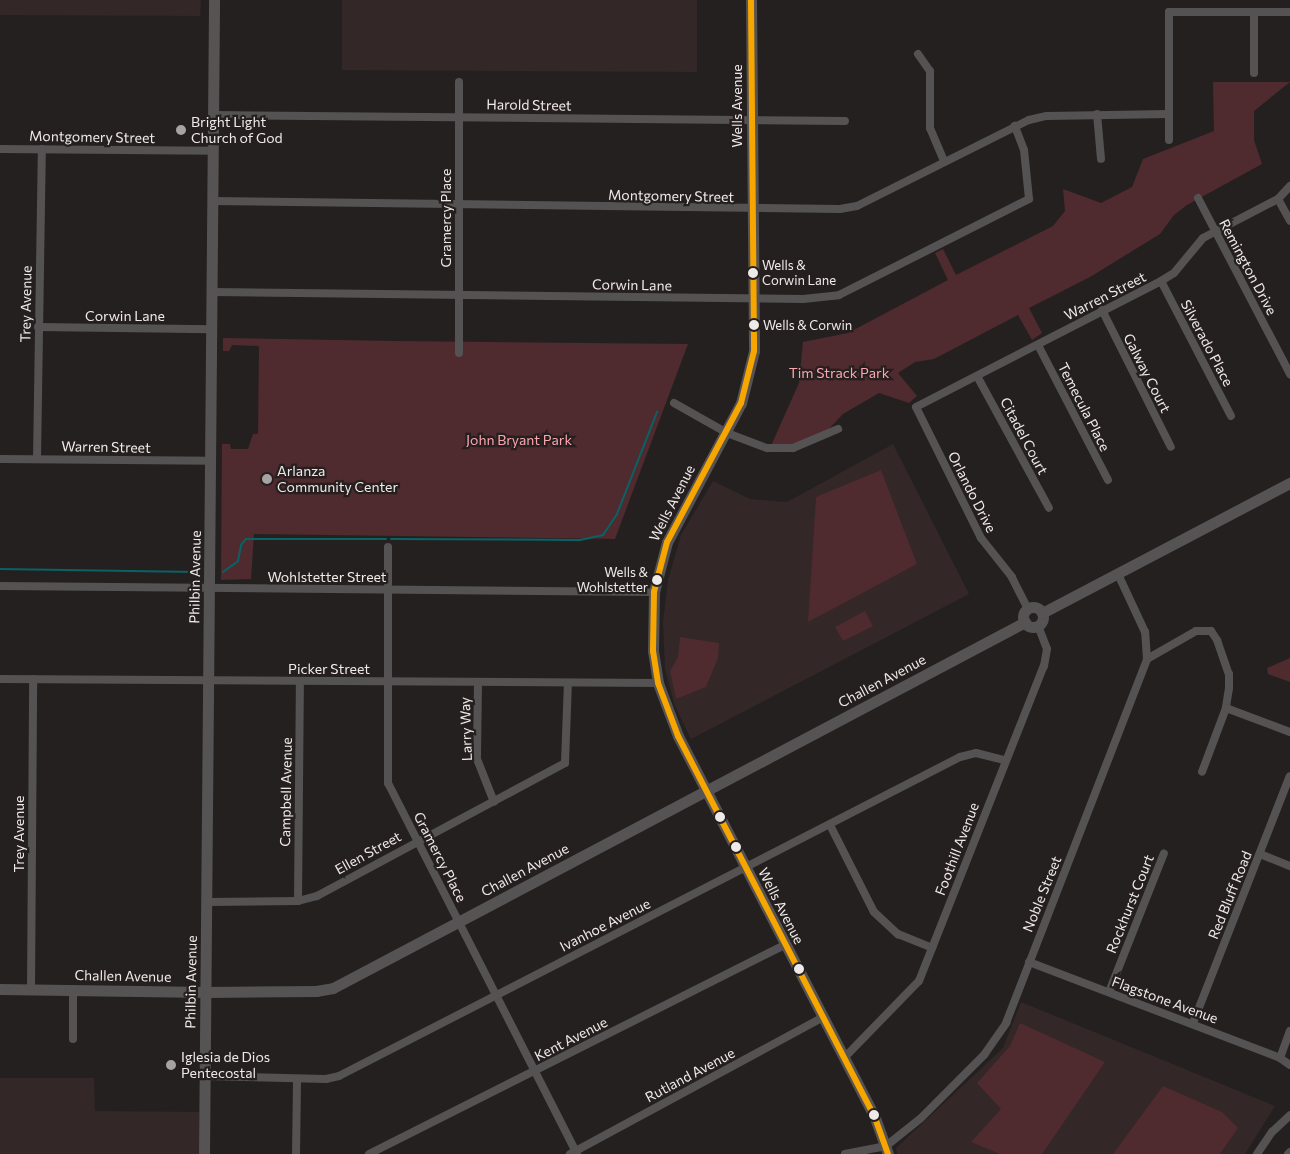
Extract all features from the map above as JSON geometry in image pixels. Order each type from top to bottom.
[{"type":"street","name":"Philbin Avenue","points":[[204,1154],[208,902],[209,588],[212,461],[214,0]]},
{"type":"street","name":"Wells Avenue","points":[[751,0],[754,351],[750,379],[727,433],[676,522],[662,556],[654,592],[652,634],[658,683],[671,720],[784,945],[844,1058],[887,1150]]},
{"type":"street","points":[[1170,140],[1169,12],[1290,12]]},
{"type":"street","points":[[1254,12],[1254,73]]},
{"type":"street","points":[[918,54],[930,71],[930,128],[944,160]]},
{"type":"street","name":"Gramercy Place","points":[[459,82],[459,353]]},
{"type":"street","points":[[1097,114],[1100,160]]},
{"type":"street","name":"Montgomery Street","points":[[212,201],[459,207],[840,209],[857,206],[1014,126],[1047,116],[1169,114]]},
{"type":"street","name":"Harold Street","points":[[213,115],[845,121]]},
{"type":"street","name":"Corwin Lane","points":[[212,292],[803,299],[839,295],[1028,200],[1024,150],[1014,126]]},
{"type":"street","name":"Montgomery Street","points":[[0,149],[213,151]]},
{"type":"street","name":"Trey Avenue","points":[[37,459],[42,149]]},
{"type":"street","name":"Warren Street","points":[[916,407],[1102,310],[1161,282],[1174,273],[1203,238],[1278,199],[1290,186]]},
{"type":"street","name":"Remington Drive","points":[[1198,198],[1290,374]]},
{"type":"street","points":[[1278,199],[1290,221]]},
{"type":"street","name":"Silverado Place","points":[[1161,282],[1231,416]]},
{"type":"street","name":"Galway Court","points":[[1102,310],[1170,447]]},
{"type":"street","name":"Corwin Lane","points":[[38,328],[212,329]]},
{"type":"street","name":"Temecula Place","points":[[1038,345],[1108,480]]},
{"type":"street","name":"Citadel Court","points":[[978,376],[1049,508]]},
{"type":"street","points":[[674,403],[727,433],[767,448],[793,448],[838,429]]},
{"type":"street","name":"Orlando Drive","points":[[916,407],[981,538],[1012,577],[1028,609]]},
{"type":"street","name":"Warren Street","points":[[0,458],[212,461]]},
{"type":"street","points":[[1042,613],[1290,483]]},
{"type":"street","name":"Gramercy Place","points":[[388,547],[390,589],[388,782],[575,1153]]},
{"type":"street","name":"Noble Street","points":[[845,1154],[887,1150],[984,1055],[1006,1023],[1146,659],[1143,625],[1118,574]]},
{"type":"street","name":"Wohlstetter Street","points":[[0,586],[654,592]]},
{"type":"street","points":[[1036,608],[1042,613],[1042,622],[1038,626],[1032,627],[1024,622],[1023,616],[1028,609],[1036,608]]},
{"type":"street","name":"Challen Avenue","points":[[0,989],[316,992],[333,988],[1024,622]]},
{"type":"street","name":"Foothill Avenue","points":[[844,1058],[919,981],[1046,658],[1044,639],[1038,626]]},
{"type":"street","points":[[1146,659],[1196,631],[1211,632],[1229,674],[1226,708],[1202,772]]},
{"type":"street","name":"Picker Street","points":[[0,679],[658,683]]},
{"type":"street","name":"Trey Avenue","points":[[31,990],[33,679]]},
{"type":"street","name":"Campbell Avenue","points":[[298,901],[300,682]]},
{"type":"street","name":"Larry Way","points":[[478,683],[477,759],[494,802]]},
{"type":"street","name":"Ellen Street","points":[[208,902],[298,901],[318,896],[417,840],[494,802],[565,763],[568,683]]},
{"type":"street","points":[[1226,708],[1290,732]]},
{"type":"street","name":"Ivanhoe Avenue","points":[[205,1076],[297,1078],[339,1076],[960,757],[976,753],[1006,760]]},
{"type":"street","name":"Red Bluff Road","points":[[1193,1023],[1290,776]]},
{"type":"street","points":[[830,825],[874,912],[898,934],[932,948]]},
{"type":"street","name":"Rockhurst Court","points":[[1109,992],[1164,853]]},
{"type":"street","points":[[1260,854],[1290,866]]},
{"type":"street","name":"Kent Avenue","points":[[368,1154],[784,945]]},
{"type":"street","name":"Flagstone Avenue","points":[[1028,962],[1193,1023],[1280,1058],[1290,1065]]},
{"type":"street","points":[[73,991],[73,1039]]},
{"type":"street","name":"Rutland Avenue","points":[[575,1153],[822,1018]]},
{"type":"street","points":[[1280,1058],[1290,1031]]},
{"type":"street","points":[[296,1154],[297,1078]]},
{"type":"street","points":[[1256,1154],[1272,1132],[1290,1115]]},
{"type":"shaded area","points":[[0,0],[201,0],[200,16],[0,15]]},
{"type":"shaded area","points":[[342,0],[697,0],[697,72],[342,70]]},
{"type":"shaded area","points":[[893,444],[969,594],[691,739],[674,704],[665,668],[663,622],[668,580],[681,535],[713,481],[750,499],[787,502]]},
{"type":"shaded area","points":[[1021,1002],[1275,1106],[1245,1154],[897,1154],[896,1148],[1003,1048]]},
{"type":"shaded area","points":[[0,1078],[94,1078],[95,1111],[199,1112],[199,1154],[0,1154]]},
{"type":"green space","name":"Tim Strack Park","points":[[1213,82],[1290,82],[1254,111],[1254,140],[1262,164],[1187,205],[1174,215],[1160,234],[1090,277],[1029,308],[1042,333],[1032,340],[1018,315],[934,359],[915,362],[898,373],[917,396],[909,403],[879,393],[843,414],[827,431],[805,442],[770,448],[799,383],[803,342],[848,333],[948,280],[935,253],[943,249],[956,275],[1053,226],[1065,211],[1063,189],[1101,203],[1132,187],[1143,159],[1214,131]]},
{"type":"green space","name":"John Bryant Park","points":[[223,338],[688,344],[615,539],[254,534],[251,579],[221,580],[222,444],[230,444],[231,449],[248,449],[253,434],[258,434],[259,346],[232,345],[229,351],[223,351]]},
{"type":"green space","points":[[881,470],[917,564],[808,622],[816,497]]},
{"type":"green space","points":[[865,611],[873,626],[843,641],[835,627]]},
{"type":"green space","points":[[680,637],[719,643],[718,658],[706,687],[676,699],[670,671],[678,657]]},
{"type":"green space","points":[[1290,658],[1290,682],[1268,674],[1267,668]]},
{"type":"green space","points":[[1020,1023],[1105,1062],[1042,1154],[1000,1154],[971,1142],[1001,1109],[977,1083],[1010,1046]]},
{"type":"green space","points":[[1163,1086],[1222,1112],[1238,1128],[1220,1154],[1113,1154]]},
{"type":"waterway","points":[[391,539],[580,540],[603,535],[617,514],[657,412]]},
{"type":"waterway","points":[[223,572],[238,561],[241,545],[246,539],[386,539]]},
{"type":"waterway","points":[[0,569],[196,572]]},
{"type":"transit line","points":[[751,0],[754,351],[741,403],[667,542],[654,592],[653,651],[658,683],[678,736],[874,1115],[888,1154]]},
{"type":"place","name":"Bright Light Church of God","points":[[181,130]]},
{"type":"place","name":"Wells & Corwin Lane","points":[[753,273]]},
{"type":"place","name":"Wells & Corwin","points":[[754,325]]},
{"type":"place","name":"Arlanza Community Center","points":[[267,479]]},
{"type":"place","name":"Wells & Wohlstetter","points":[[657,580]]},
{"type":"place","name":"Iglesia de Dios Pentecostal","points":[[171,1065]]}]
